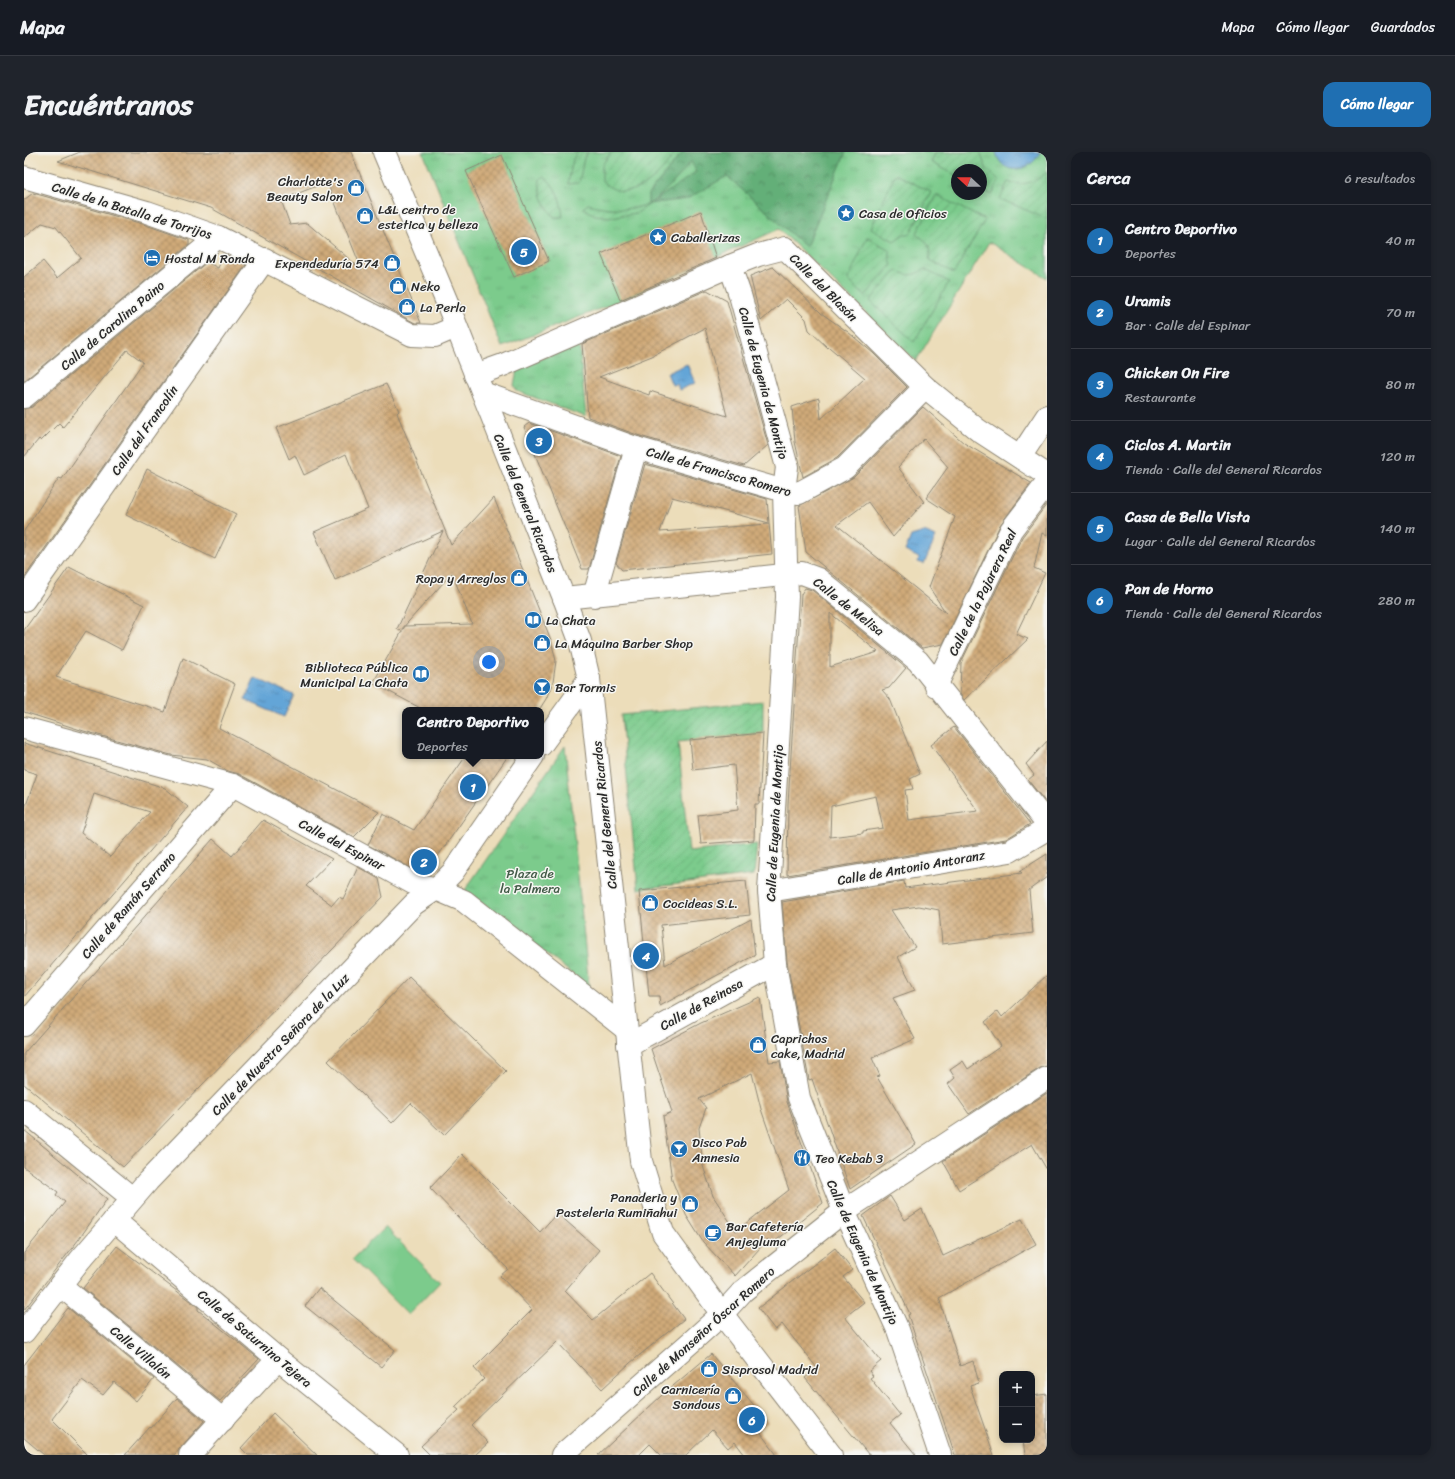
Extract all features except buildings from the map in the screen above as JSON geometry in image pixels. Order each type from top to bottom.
[{"type":"street","name":"Calle del General Ricardos","points":[[384,152],[479,384],[580,641],[589,679],[641,1161],[662,1233],[722,1314],[831,1455]]},
{"type":"street","name":"Calle de la Batalla de Torrijos","points":[[25,176],[147,212],[218,237],[265,259],[412,335],[435,336],[456,328]]},
{"type":"street","name":"Calle de Carolina Paino","points":[[24,398],[218,237]]},
{"type":"street","name":"Calle del Blasón","points":[[479,384],[730,266],[758,255],[785,248],[925,387],[978,430],[1047,475]]},
{"type":"street","name":"Calle del Francolín","points":[[24,600],[265,259]]},
{"type":"street","name":"Calle de Eugenia de Montijo","points":[[730,266],[740,295],[787,467],[784,491],[788,576],[769,891],[775,964],[799,1098],[844,1211],[898,1330],[940,1455]]},
{"type":"street","name":"Calle de Francisco Romero","points":[[479,384],[636,448],[784,491],[799,493],[845,468],[925,387]]},
{"type":"street","points":[[1020,457],[1047,416]]},
{"type":"street","points":[[594,596],[636,448]]},
{"type":"street","name":"Calle de la Pajarera Real","points":[[936,686],[1011,530],[1047,483]]},
{"type":"street","name":"Calle de Melisa","points":[[564,598],[788,576],[802,573],[818,579],[918,660],[936,686],[1047,824]]},
{"type":"street","points":[[544,741],[589,679]]},
{"type":"street","name":"Calle del Espinar","points":[[24,728],[233,785],[413,883],[436,889],[464,901],[627,1037]]},
{"type":"street","name":"Calle de Nuestra Señora de la Luz","points":[[24,1332],[60,1285],[132,1198],[414,904],[436,889],[453,872],[531,759]]},
{"type":"street","name":"Calle de Ramón Serrano","points":[[24,1025],[233,785]]},
{"type":"street","name":"Calle de Antonio Antoranz","points":[[769,891],[1010,851],[1047,828]]},
{"type":"street","name":"Calle de Reinosa","points":[[627,1037],[775,964]]},
{"type":"street","name":"Calle de Monseñor Óscar Romero","points":[[562,1455],[722,1314],[743,1291],[844,1211],[1047,1078]]},
{"type":"street","points":[[24,1110],[132,1198]]},
{"type":"street","name":"Calle de Saturnino Tejera","points":[[114,1220],[278,1359],[397,1455]]},
{"type":"street","name":"Calle Villalón","points":[[60,1285],[223,1420]]},
{"type":"street","points":[[190,1455],[278,1359]]},
{"type":"green space","points":[[423,152],[1047,152],[1047,278],[989,242],[916,361],[779,229],[620,301],[502,347]]},
{"type":"green space","points":[[578,152],[588,152],[584,158],[579,183],[568,184],[573,159]]},
{"type":"green space","points":[[611,152],[675,152],[653,179],[643,186],[633,190],[622,191],[612,188],[602,181],[602,165]]},
{"type":"green space","points":[[683,152],[846,152],[806,247],[727,176],[687,199],[648,204],[648,194]]},
{"type":"green space","points":[[936,152],[980,152],[984,164],[951,164],[951,173],[931,162]]},
{"type":"green space","points":[[691,161],[696,172],[637,213],[611,217],[595,215],[583,208],[588,204],[618,209],[647,205],[664,192]]},
{"type":"green space","points":[[987,169],[999,180],[992,195],[987,192]]},
{"type":"green space","points":[[1047,171],[1047,219],[1000,199],[1008,182],[1019,184],[1034,181]]},
{"type":"green space","points":[[895,174],[931,192],[910,234],[904,234],[894,241],[871,228]]},
{"type":"green space","points":[[544,177],[552,184],[558,194],[563,217],[554,217],[543,199],[540,189],[540,178]]},
{"type":"green space","points":[[936,195],[985,220],[954,273],[929,260],[930,252],[928,244],[916,235]]},
{"type":"green space","points":[[867,237],[890,250],[890,260],[892,265],[865,296],[848,280]]},
{"type":"green space","points":[[924,269],[949,282],[914,342],[870,301],[897,270],[904,274],[911,275]]},
{"type":"green space","points":[[579,343],[586,417],[517,391],[514,385],[517,369]]},
{"type":"green space","points":[[763,701],[763,733],[678,742],[689,852],[757,844],[754,875],[638,889],[621,715]]},
{"type":"green space","name":"Plaza de la Palmera","points":[[565,746],[589,987],[465,890]]},
{"type":"green space","points":[[385,1227],[440,1282],[408,1315],[352,1259]]},
{"type":"water","points":[[996,152],[1040,152],[1036,159],[1023,168],[1010,169],[1004,166],[999,160]]},
{"type":"water","points":[[687,364],[695,383],[679,390],[677,384],[672,385],[667,373]]},
{"type":"water","points":[[924,532],[936,537],[924,564],[918,562],[919,558],[905,551],[911,536]]},
{"type":"water","points":[[255,678],[294,695],[284,717],[245,700]]},
{"type":"place","name":"Charlotte's Beauty Salon","points":[[356,188]]},
{"type":"place","name":"Casa de Oficios","points":[[846,213]]},
{"type":"place","name":"L&L centro de estetica y belleza","points":[[365,216]]},
{"type":"place","name":"Caballerizas","points":[[658,237]]},
{"type":"place","name":"Casa de Bella Vista","points":[[524,252]]},
{"type":"place","name":"Hostal M Ronda","points":[[152,258]]},
{"type":"place","name":"Expendeduría 574","points":[[392,263]]},
{"type":"place","name":"Neko","points":[[398,286]]},
{"type":"place","name":"La Perla","points":[[407,307]]},
{"type":"place","name":"Chicken On Fire","points":[[539,441]]},
{"type":"place","name":"Ropa y Arreglos","points":[[519,578]]},
{"type":"place","name":"La Chata","points":[[533,620]]},
{"type":"place","name":"La Máquina Barber Shop","points":[[542,643]]},
{"type":"place","name":"Biblioteca Pública Municipal La Chata","points":[[421,674]]},
{"type":"place","name":"Bar Tormis","points":[[542,687]]},
{"type":"place","name":"Centro Deportivo","points":[[473,787]]},
{"type":"place","name":"Uramis","points":[[424,862]]},
{"type":"place","name":"Cocideas S.L.","points":[[650,903]]},
{"type":"place","name":"Ciclos A. Martin","points":[[646,956]]},
{"type":"place","name":"Caprichos cake, Madrid","points":[[758,1045]]},
{"type":"place","name":"Disco Pab Amnesia","points":[[679,1149]]},
{"type":"place","name":"Teo Kebab 3","points":[[802,1158]]},
{"type":"place","name":"Panaderia y Pasteleria Rumiñahui","points":[[690,1204]]},
{"type":"place","name":"Bar Cafetería Anjegluma","points":[[713,1233]]},
{"type":"place","name":"Sisprosol Madrid","points":[[709,1369]]},
{"type":"place","name":"Carnicería Sondous","points":[[733,1396]]},
{"type":"place","name":"Pan de Horno","points":[[752,1420]]}]
